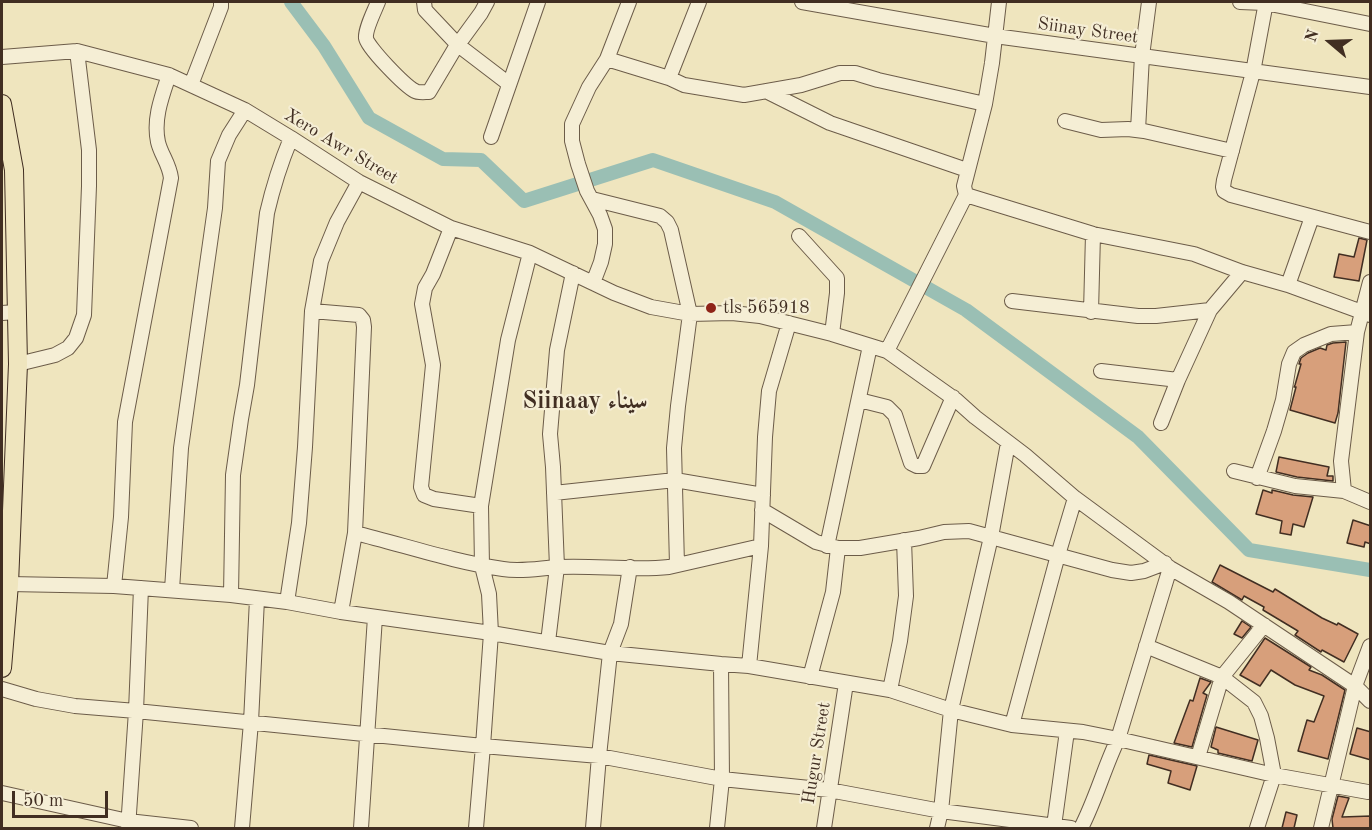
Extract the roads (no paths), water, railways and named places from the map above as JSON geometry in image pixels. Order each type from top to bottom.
[{"type":"main road","points":[[2,104],[14,170],[9,313],[18,364],[9,584],[2,668]]},
{"type":"street","points":[[190,85],[221,2]]},
{"type":"street","points":[[378,2],[366,38],[389,69],[416,92],[429,92],[487,2]]},
{"type":"street","points":[[424,2],[425,10],[458,45],[509,84]]},
{"type":"street","points":[[490,137],[538,2]]},
{"type":"street","points":[[593,282],[601,262],[605,229],[578,164],[572,141],[572,124],[589,87],[607,60],[629,2]]},
{"type":"street","points":[[669,78],[699,2]]},
{"type":"street","name":"Siinay Street","points":[[802,2],[826,4],[996,36],[1371,87]]},
{"type":"street","points":[[887,351],[966,195],[964,186],[985,104],[999,2]]},
{"type":"street","points":[[1138,130],[1142,56],[1149,2]]},
{"type":"street","points":[[1240,2],[1266,2],[1371,24]]},
{"type":"street","points":[[1266,2],[1253,72],[1224,180],[1224,191],[1231,195],[1371,232]]},
{"type":"street","points":[[18,364],[55,355],[68,348],[76,338],[84,315],[89,159],[77,51]]},
{"type":"street","name":"Xero Awr Street","points":[[2,57],[77,51],[169,75],[245,110],[359,182],[451,228],[530,253],[651,307],[690,314],[732,313],[760,316],[887,351],[953,397],[1075,498],[1168,566],[1264,625],[1355,686],[1371,701]]},
{"type":"street","points":[[607,60],[669,78],[684,86],[744,95],[801,85],[840,73],[855,73],[985,104]]},
{"type":"street","points":[[114,586],[121,517],[125,422],[171,178],[170,168],[158,143],[157,128],[159,108],[169,75]]},
{"type":"street","points":[[766,91],[831,123],[967,170]]},
{"type":"street","points":[[172,590],[181,448],[215,208],[218,161],[229,135],[245,110]]},
{"type":"street","points":[[1065,121],[1101,130],[1138,130],[1232,151]]},
{"type":"street","points":[[231,595],[233,475],[247,385],[267,213],[281,160],[291,138]]},
{"type":"street","points":[[287,602],[299,524],[312,311],[321,261],[337,222],[359,182]]},
{"type":"street","points":[[590,195],[660,216],[667,222],[690,314],[675,438],[677,566]]},
{"type":"street","points":[[966,195],[1093,234],[1194,254],[1366,314]]},
{"type":"street","points":[[1288,285],[1312,217]]},
{"type":"street","points":[[451,228],[425,288],[422,304],[433,365],[421,487],[424,495],[434,500],[481,506]]},
{"type":"street","points":[[1091,312],[1093,234]]},
{"type":"street","points":[[800,236],[837,278],[832,334]]},
{"type":"street","points":[[476,828],[491,633],[489,594],[482,566],[481,506],[508,340],[530,253]]},
{"type":"street","points":[[1161,423],[1210,310],[1242,272]]},
{"type":"street","points":[[548,642],[557,567],[550,434],[557,350],[573,273]]},
{"type":"street","points":[[1344,491],[1341,461],[1357,332],[1366,314],[1371,282]]},
{"type":"street","points":[[1012,301],[1138,316],[1210,310]]},
{"type":"street","points":[[312,311],[359,315],[364,327],[355,533],[341,612]]},
{"type":"street","points":[[749,666],[761,546],[769,391],[789,323]]},
{"type":"street","points":[[1257,478],[1283,400],[1289,364],[1294,352],[1304,345],[1331,334],[1357,332]]},
{"type":"street","points":[[810,677],[833,592],[833,547],[870,346]]},
{"type":"street","points":[[1101,371],[1178,380]]},
{"type":"street","points":[[859,400],[887,407],[895,415],[911,463],[923,466],[953,397]]},
{"type":"street","points":[[937,828],[941,811],[951,710],[991,537],[1008,442]]},
{"type":"street","points":[[1234,471],[1307,489],[1344,491],[1371,502]]},
{"type":"street","points":[[554,493],[675,480],[763,495]]},
{"type":"street","points":[[1012,725],[1075,498]]},
{"type":"street","points":[[762,510],[816,542],[833,547],[860,548],[955,531],[969,531],[1112,570],[1131,573],[1168,566],[1118,739],[1081,828]]},
{"type":"street","points":[[355,533],[482,566],[524,571],[557,567],[654,569],[677,566],[761,546]]},
{"type":"street","points":[[890,690],[906,596],[904,540]]},
{"type":"street","points":[[593,828],[610,653],[621,624],[630,567]]},
{"type":"street","points":[[9,584],[114,586],[231,595],[610,653],[749,666],[890,690],[951,710],[1012,725],[1118,739],[1274,775],[1368,792]]},
{"type":"street","points":[[128,825],[141,588]]},
{"type":"street","points":[[242,828],[251,722],[257,598]]},
{"type":"street","points":[[361,828],[375,617]]},
{"type":"street","points":[[1198,757],[1222,677],[1264,625]]},
{"type":"street","points":[[1146,646],[1222,677],[1254,702],[1268,738],[1274,775],[1257,828]]},
{"type":"street","points":[[1320,828],[1355,686],[1370,648]]},
{"type":"street","points":[[717,828],[722,779],[720,664]]},
{"type":"street","name":"Hugur Street","points":[[824,828],[846,683]]},
{"type":"street","points":[[2,689],[36,699],[75,706],[599,756],[722,779],[829,790],[941,811],[1071,828]]},
{"type":"street","points":[[1054,826],[1067,731]]},
{"type":"street","points":[[2,793],[128,825],[191,828]]},
{"type":"waterway","points":[[291,2],[324,46],[369,118],[443,159],[481,160],[524,201],[653,160],[775,202],[966,310],[1138,437],[1249,550],[1370,570]]},
{"type":"place","name":"tls 565918","points":[[711,308]]},
{"type":"district","name":"Siinaay سيناء","points":[[585,402]]}]
